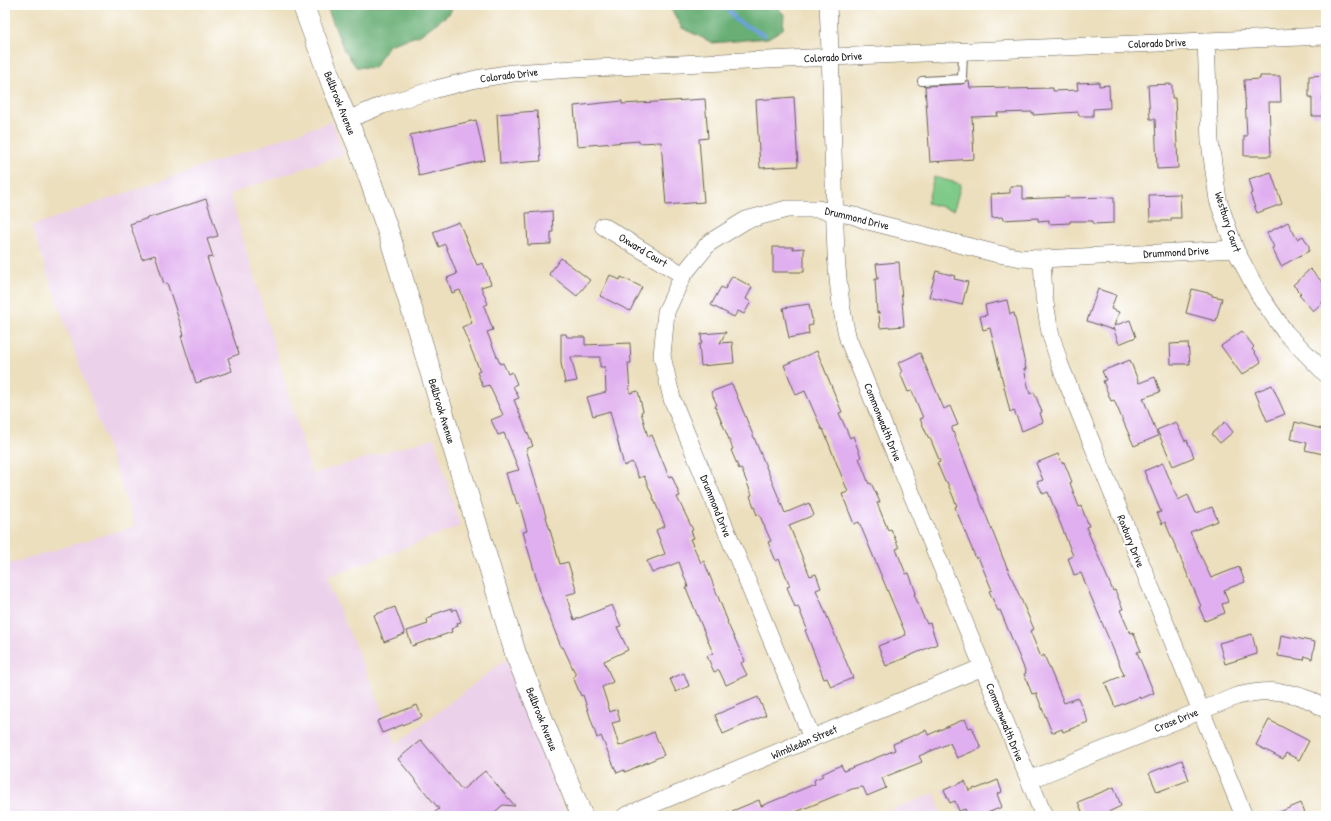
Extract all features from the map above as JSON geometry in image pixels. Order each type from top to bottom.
[{"type":"street","name":"Bellbrook Avenue","points":[[302,5],[334,89],[360,151],[389,234],[516,655],[581,816]]},
{"type":"street","name":"Commonwealth Drive","points":[[828,5],[831,57],[834,211],[839,292],[842,315],[848,339],[1044,816]]},
{"type":"street","name":"Colorado Drive","points":[[347,120],[436,88],[513,73],[831,57],[1326,36]]},
{"type":"street","name":"Westbury Court","points":[[1206,41],[1210,142],[1218,200],[1235,248],[1260,296],[1285,332],[1326,374]]},
{"type":"street","name":"Drummond Drive","points":[[812,738],[672,399],[662,356],[666,312],[683,275],[709,243],[746,220],[787,209],[818,209],[834,211],[998,254],[1021,258],[1042,259],[1235,248]]},
{"type":"street","name":"Oxward Court","points":[[603,226],[683,275]]},
{"type":"street","name":"Roxbury Drive","points":[[1042,259],[1044,297],[1050,332],[1060,365],[1244,816]]},
{"type":"street","name":"Wimbledon Street","points":[[625,816],[983,667]]},
{"type":"street","name":"Crase Drive","points":[[1029,780],[1200,710],[1237,696],[1257,691],[1283,692],[1308,699],[1326,710]]},
{"type":"lane","points":[[922,81],[962,79],[964,51]]},
{"type":"shaded area","points":[[332,121],[344,154],[230,194],[312,474],[434,438],[460,526],[326,578],[397,744],[506,659],[566,816],[5,816],[5,565],[135,526],[31,226]]},
{"type":"shaded area","points":[[935,793],[942,816],[877,816],[909,803]]},
{"type":"green space","points":[[326,5],[453,5],[450,13],[420,35],[389,45],[374,68],[356,67],[344,50]]},
{"type":"green space","points":[[669,5],[774,5],[784,14],[783,29],[768,38],[713,43],[682,28]]},
{"type":"green space","points":[[934,177],[961,184],[954,210],[927,203]]},
{"type":"building","points":[[1326,75],[1326,96],[1323,96],[1323,116],[1312,116],[1312,97],[1309,97],[1309,76]]},
{"type":"building","points":[[1260,76],[1280,76],[1281,102],[1269,102],[1271,156],[1244,156],[1244,136],[1247,136],[1244,80],[1260,79]]},
{"type":"building","points":[[969,81],[970,88],[1053,88],[1053,91],[1078,90],[1077,83],[1099,82],[1099,86],[1109,85],[1110,108],[1093,109],[1093,116],[1079,116],[1078,112],[1033,115],[1033,112],[997,113],[998,116],[972,117],[974,159],[930,162],[925,86],[962,84]]},
{"type":"building","points":[[1172,84],[1172,98],[1175,98],[1178,168],[1157,169],[1155,119],[1150,119],[1148,85]]},
{"type":"building","points":[[794,97],[798,166],[760,168],[756,100]]},
{"type":"building","points":[[705,99],[708,138],[699,139],[704,202],[666,205],[661,142],[639,143],[639,141],[577,146],[574,106],[622,101],[622,104]]},
{"type":"building","points":[[537,111],[541,161],[500,164],[497,114]]},
{"type":"building","points":[[476,120],[485,160],[419,176],[410,135]]},
{"type":"building","points":[[1271,172],[1282,204],[1257,213],[1250,194],[1253,193],[1249,179]]},
{"type":"building","points":[[1010,186],[1023,186],[1023,199],[1114,197],[1114,223],[1093,224],[1093,221],[1070,221],[1070,223],[1049,224],[1049,220],[1038,221],[1038,218],[1003,220],[1002,217],[992,218],[991,194],[1010,193]]},
{"type":"building","points":[[1180,194],[1181,218],[1171,218],[1171,221],[1150,221],[1149,195]]},
{"type":"building","points":[[206,199],[218,236],[207,239],[213,257],[207,258],[239,354],[228,358],[232,371],[196,383],[181,336],[184,335],[167,283],[164,284],[155,255],[142,259],[130,224]]},
{"type":"building","points":[[552,211],[553,232],[551,232],[551,244],[528,245],[526,213]]},
{"type":"building","points":[[459,222],[477,265],[483,263],[491,284],[481,287],[488,304],[484,306],[493,330],[487,332],[500,364],[503,363],[508,374],[512,372],[517,384],[513,386],[519,398],[514,400],[533,446],[526,449],[560,564],[568,562],[577,592],[566,595],[574,620],[612,605],[621,626],[617,627],[628,650],[604,661],[613,682],[602,687],[610,712],[617,709],[620,721],[612,723],[619,746],[654,732],[664,755],[625,772],[624,770],[617,773],[601,736],[597,738],[583,695],[581,696],[573,677],[576,675],[563,647],[561,647],[542,598],[523,532],[527,531],[519,503],[517,504],[514,494],[512,494],[506,473],[519,470],[504,433],[498,435],[491,420],[503,415],[489,385],[483,387],[477,372],[480,371],[462,327],[472,323],[460,290],[452,293],[447,278],[457,274],[445,244],[439,247],[433,232]]},
{"type":"building","points":[[1288,222],[1297,239],[1303,236],[1309,246],[1309,251],[1281,266],[1272,248],[1274,247],[1267,233]]},
{"type":"building","points":[[773,247],[793,247],[793,249],[804,248],[804,272],[773,272]]},
{"type":"building","points":[[561,258],[590,280],[577,296],[549,274]]},
{"type":"building","points":[[899,262],[904,326],[880,328],[879,312],[877,313],[875,279],[878,279],[876,264]]},
{"type":"building","points":[[1310,269],[1326,286],[1326,299],[1313,311],[1299,295],[1301,293],[1293,285]]},
{"type":"building","points":[[936,271],[955,276],[954,279],[968,282],[962,305],[929,297]]},
{"type":"building","points":[[610,275],[620,280],[621,277],[642,287],[630,311],[600,296]]},
{"type":"building","points":[[732,276],[752,287],[746,299],[751,302],[744,314],[738,311],[734,317],[711,305],[721,287],[725,289]]},
{"type":"building","points":[[1098,289],[1116,295],[1111,309],[1119,312],[1114,326],[1130,320],[1136,337],[1119,344],[1113,328],[1113,330],[1087,321]]},
{"type":"building","points":[[1192,289],[1222,298],[1216,321],[1186,313]]},
{"type":"building","points":[[1007,300],[1010,314],[1014,313],[1030,394],[1034,392],[1042,412],[1040,413],[1043,422],[1022,431],[1014,410],[1010,412],[990,328],[983,330],[980,316],[987,315],[985,305]]},
{"type":"building","points":[[809,304],[813,325],[808,326],[809,334],[789,338],[783,308]]},
{"type":"building","points":[[1242,331],[1254,347],[1252,349],[1261,362],[1242,375],[1221,346]]},
{"type":"building","points":[[726,332],[720,343],[732,342],[734,363],[701,366],[699,344],[702,344],[701,334]]},
{"type":"building","points":[[561,334],[566,334],[567,337],[585,337],[585,345],[630,343],[631,363],[628,363],[630,393],[638,391],[643,411],[641,412],[648,437],[652,435],[669,477],[672,476],[680,496],[677,497],[693,530],[691,531],[694,538],[690,539],[701,563],[704,561],[727,622],[745,661],[741,663],[747,675],[726,685],[719,670],[714,672],[707,656],[713,653],[686,588],[688,587],[679,562],[652,573],[647,561],[665,554],[656,530],[665,526],[644,476],[639,478],[632,462],[624,466],[610,411],[593,416],[587,397],[606,392],[605,367],[600,367],[600,357],[571,357],[577,381],[565,383],[561,363]]},
{"type":"building","points":[[1188,343],[1190,364],[1171,364],[1170,344]]},
{"type":"building","points":[[817,351],[842,412],[839,413],[850,438],[853,436],[861,457],[859,458],[869,484],[871,483],[880,502],[877,503],[888,530],[891,529],[899,548],[896,549],[906,574],[909,573],[916,593],[914,594],[927,624],[930,623],[937,644],[886,666],[878,646],[906,635],[859,522],[854,524],[842,494],[848,492],[823,429],[822,430],[805,391],[796,395],[784,365]]},
{"type":"building","points":[[920,353],[944,409],[950,406],[958,425],[952,427],[952,429],[1003,558],[1034,629],[1030,631],[1041,657],[1044,655],[1064,703],[1078,698],[1088,722],[1063,732],[1062,729],[1052,733],[1036,693],[1032,694],[1024,674],[1026,673],[1000,610],[998,611],[989,591],[992,590],[978,557],[976,559],[955,507],[957,506],[937,463],[940,462],[920,419],[923,418],[912,391],[908,392],[900,373],[902,372],[898,363]]},
{"type":"building","points":[[1130,360],[1139,383],[1155,377],[1160,392],[1143,398],[1158,436],[1134,446],[1114,400],[1111,401],[1103,381],[1106,380],[1102,371]]},
{"type":"building","points":[[732,384],[785,513],[809,503],[814,515],[789,525],[810,576],[816,574],[821,588],[816,590],[853,678],[831,687],[827,678],[824,679],[805,630],[807,629],[798,606],[795,607],[787,587],[790,586],[779,559],[776,561],[768,542],[771,541],[759,514],[757,515],[750,496],[752,495],[741,468],[739,469],[731,450],[733,449],[715,406],[717,405],[711,392]]},
{"type":"building","points":[[1272,385],[1285,414],[1267,421],[1255,392]]},
{"type":"building","points":[[1176,422],[1185,441],[1187,440],[1194,457],[1173,466],[1157,430]]},
{"type":"building","points":[[1225,422],[1233,432],[1220,443],[1212,434]]},
{"type":"building","points":[[1295,422],[1326,430],[1326,443],[1323,454],[1305,450],[1307,443],[1291,439]]},
{"type":"building","points":[[1058,454],[1062,463],[1064,462],[1072,482],[1070,483],[1079,507],[1081,506],[1089,526],[1086,527],[1113,591],[1115,590],[1123,609],[1120,610],[1130,633],[1133,632],[1141,651],[1137,652],[1154,693],[1115,707],[1105,683],[1124,675],[1081,573],[1074,575],[1068,558],[1073,556],[1048,492],[1043,494],[1037,482],[1043,480],[1036,463]]},
{"type":"building","points":[[1163,463],[1178,500],[1188,495],[1196,513],[1212,507],[1218,521],[1190,532],[1211,578],[1239,567],[1245,582],[1224,590],[1228,602],[1222,604],[1225,613],[1205,621],[1199,607],[1201,606],[1165,522],[1162,524],[1157,513],[1161,512],[1144,471]]},
{"type":"building","points":[[395,607],[405,634],[384,642],[374,615]]},
{"type":"building","points":[[452,608],[452,611],[456,609],[461,622],[457,623],[458,626],[451,629],[452,632],[412,646],[407,631],[428,624],[427,619],[433,617],[432,615]]},
{"type":"building","points":[[1252,634],[1257,654],[1225,664],[1219,643]]},
{"type":"building","points":[[1281,635],[1315,642],[1312,659],[1305,656],[1304,660],[1278,656]]},
{"type":"building","points":[[684,673],[689,686],[676,692],[670,679]]},
{"type":"building","points":[[758,697],[766,715],[723,734],[715,715]]},
{"type":"building","points":[[417,705],[422,717],[382,733],[377,721]]},
{"type":"building","points":[[965,719],[969,728],[972,727],[981,748],[957,758],[950,743],[919,756],[922,762],[882,778],[886,788],[867,796],[863,787],[852,789],[796,812],[797,816],[720,816],[759,800],[761,806],[815,784],[814,780],[823,776],[822,774],[841,765],[844,771],[895,750],[893,744],[926,730],[928,735]]},
{"type":"building","points":[[1269,720],[1309,741],[1299,760],[1286,753],[1283,759],[1256,745]]},
{"type":"building","points":[[421,740],[462,790],[485,771],[515,806],[503,805],[490,816],[430,816],[439,809],[398,759]]},
{"type":"building","points":[[1182,760],[1189,780],[1157,792],[1149,773]]},
{"type":"building","points":[[998,780],[1002,792],[997,794],[1002,807],[980,816],[968,816],[965,809],[959,811],[955,801],[950,803],[944,790],[965,781],[969,791]]},
{"type":"building","points":[[1114,787],[1121,806],[1100,816],[1084,816],[1078,802]]},
{"type":"building","points":[[1301,803],[1306,816],[1270,816]]},
{"type":"waterway","points":[[725,5],[737,21],[764,35]]}]
